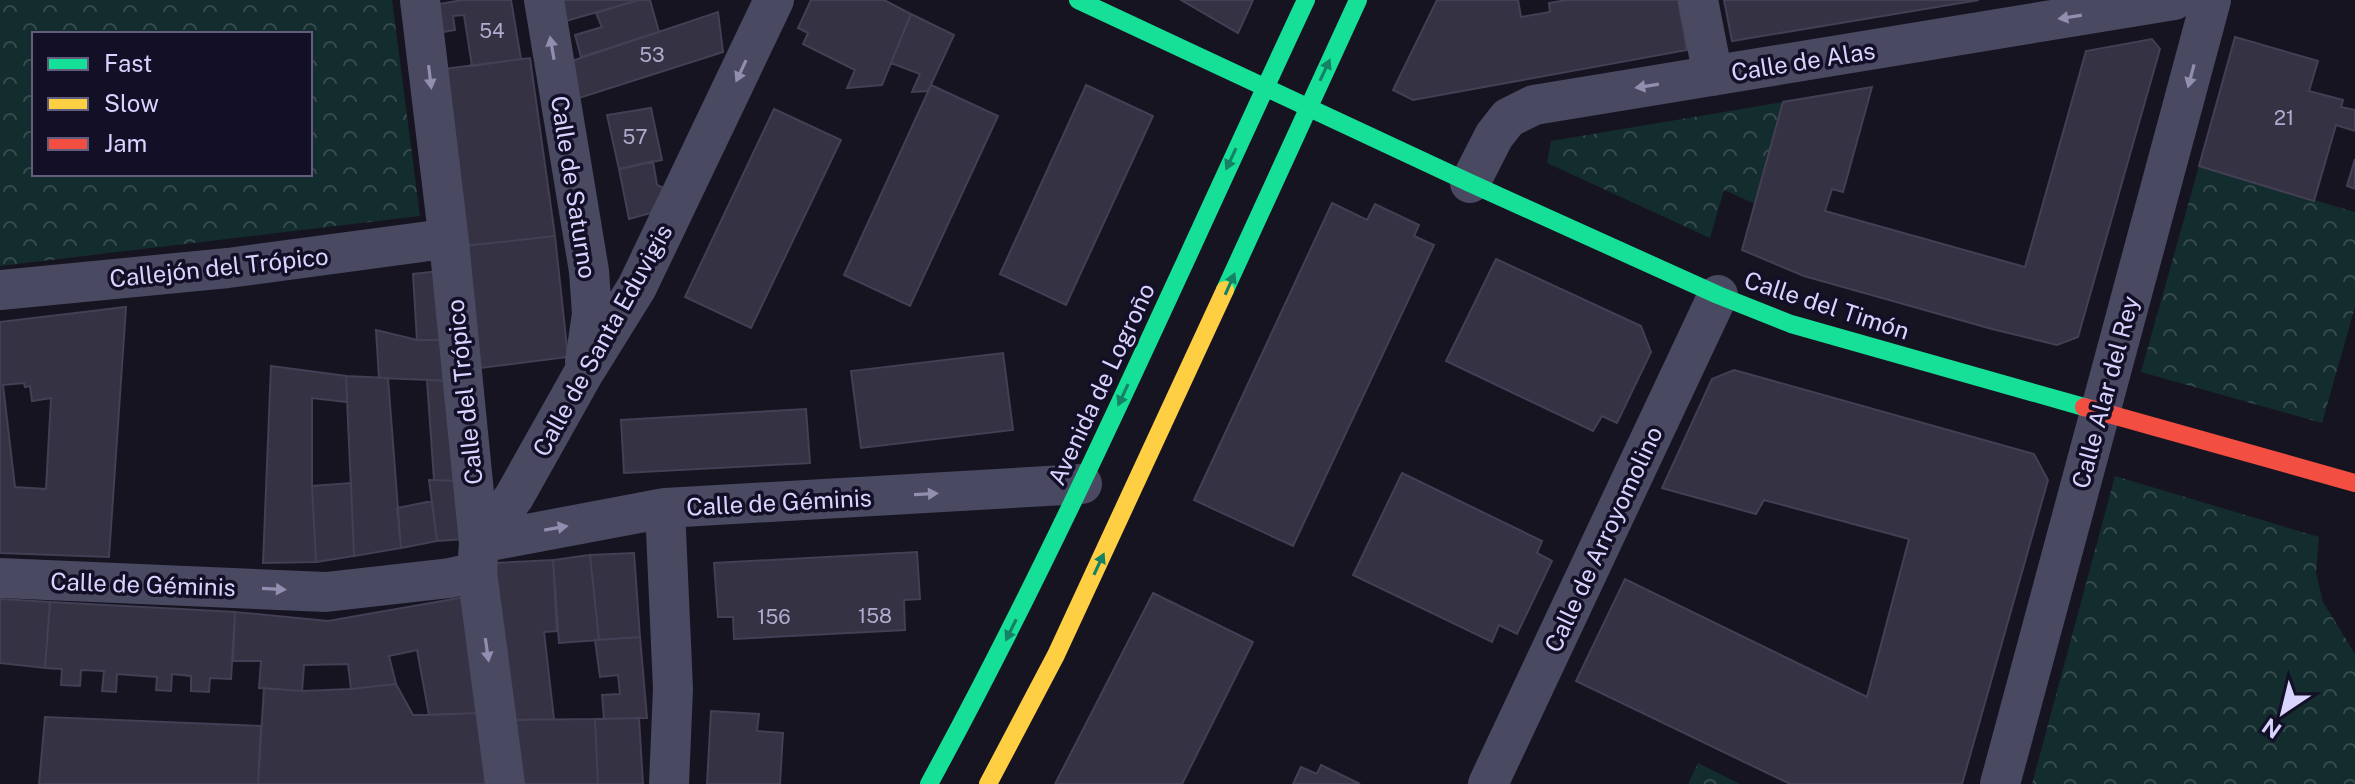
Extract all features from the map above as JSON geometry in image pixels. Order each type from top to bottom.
[{"type":"main road","name":"Calle del Timón","points":[[1078,0],[1470,183],[1718,295],[1791,324],[2355,483]]},
{"type":"main road","name":"Avenida de Logroño","points":[[929,784],[982,691],[1082,484],[1306,0]]},
{"type":"main road","points":[[988,784],[1056,655],[1135,489],[1358,0]]},
{"type":"street","name":"Calle del Trópico","points":[[420,0],[449,242],[478,558],[505,784]]},
{"type":"street","name":"Calle de Saturno","points":[[544,0],[589,271],[592,314],[583,374]]},
{"type":"street","name":"Calle de Santa Eduvigis","points":[[478,558],[583,374],[637,287],[774,0]]},
{"type":"street","points":[[1698,0],[1713,76]]},
{"type":"street","name":"Calle de Alas","points":[[1470,183],[1494,136],[1508,118],[1534,105],[2174,0]]},
{"type":"street","name":"Calle Alar del Rey","points":[[2000,784],[2211,0]]},
{"type":"street","name":"Callejón del Trópico","points":[[0,290],[228,268],[437,240]]},
{"type":"street","name":"Calle de Arroyomolino","points":[[1488,784],[1718,295]]},
{"type":"street","name":"Calle de Géminis","points":[[0,578],[326,592],[450,578],[478,558],[665,508],[1082,484]]},
{"type":"street","points":[[665,508],[673,689],[669,784]]},
{"type":"green space","points":[[0,0],[392,0],[420,216],[0,266]]},
{"type":"green space","points":[[1783,102],[1755,204],[1724,190],[1710,238],[1547,163],[1551,141]]},
{"type":"green space","points":[[2199,166],[2355,212],[2355,307],[2322,423],[2141,372]]},
{"type":"green space","points":[[2115,476],[2319,537],[2316,573],[2323,602],[2355,654],[2355,784],[2032,784]]},
{"type":"green space","points":[[1698,763],[1740,784],[1688,784]]},
{"type":"building","points":[[462,0],[511,0],[521,59],[472,66],[464,15],[453,16],[455,30],[438,33],[434,5]]},
{"type":"building","points":[[561,0],[631,0],[632,2],[566,21]]},
{"type":"building","points":[[637,0],[650,0],[659,32],[581,57],[575,35],[602,27],[596,13]]},
{"type":"building","points":[[811,0],[884,0],[911,14],[882,85],[847,88],[855,70],[803,44],[808,33],[798,28]]},
{"type":"building","points":[[1181,0],[1253,0],[1238,33]]},
{"type":"building","points":[[1437,0],[1518,0],[1521,17],[1550,12],[1549,3],[1567,0],[1678,0],[1687,50],[1413,100],[1393,90]]},
{"type":"building","points":[[1724,0],[1979,0],[1732,41]]},
{"type":"building","points":[[718,12],[723,52],[576,99],[569,62]]},
{"type":"building","points":[[911,14],[954,35],[928,91],[912,92],[920,74],[891,63]]},
{"type":"building","points":[[2235,37],[2318,61],[2309,91],[2343,100],[2341,107],[2355,110],[2355,131],[2336,125],[2314,201],[2199,166]]},
{"type":"building","points":[[2152,39],[2160,49],[2078,337],[2057,345],[1992,329],[1804,276],[1742,250],[1783,102],[1872,87],[1843,192],[1832,189],[1825,211],[2025,267],[2086,51]]},
{"type":"building","points":[[530,58],[555,236],[464,246],[435,70]]},
{"type":"building","points":[[931,85],[998,116],[910,306],[844,275]]},
{"type":"building","points":[[1086,85],[1153,116],[1066,305],[1000,274]]},
{"type":"building","points":[[651,108],[662,160],[619,169],[607,115]]},
{"type":"building","points":[[774,109],[841,140],[751,328],[685,297]]},
{"type":"building","points":[[2355,159],[2355,189],[2347,186]]},
{"type":"building","points":[[653,161],[657,185],[664,188],[651,213],[629,219],[619,169]]},
{"type":"building","points":[[1332,203],[1367,220],[1375,204],[1419,225],[1414,236],[1434,245],[1293,546],[1194,500]]},
{"type":"building","points":[[555,236],[568,357],[481,368],[464,246]]},
{"type":"building","points":[[1496,259],[1641,326],[1651,352],[1617,423],[1602,416],[1593,431],[1446,361]]},
{"type":"building","points":[[449,270],[453,340],[417,340],[413,274]]},
{"type":"building","points":[[126,307],[109,557],[0,553],[0,322]],"holes":[[[24,383],[25,387],[30,386],[32,401],[51,398],[46,489],[15,487],[3,385]]]},
{"type":"building","points":[[376,330],[417,340],[453,340],[456,381],[379,378]]},
{"type":"building","points":[[1003,353],[1013,430],[861,448],[851,371]]},
{"type":"building","points":[[271,366],[346,376],[347,402],[312,398],[316,562],[263,563]]},
{"type":"building","points":[[1734,370],[2034,454],[2048,480],[1962,784],[1790,784],[1576,681],[1625,579],[1867,697],[1909,539],[1764,500],[1756,514],[1662,488],[1712,379]]},
{"type":"building","points":[[346,376],[388,378],[401,548],[354,556]]},
{"type":"building","points":[[427,380],[456,381],[462,481],[434,480]]},
{"type":"building","points":[[806,409],[810,463],[624,473],[621,420]]},
{"type":"building","points":[[1402,473],[1542,541],[1537,553],[1552,561],[1517,634],[1499,625],[1492,642],[1353,575]]},
{"type":"building","points":[[429,480],[462,481],[466,539],[437,541]]},
{"type":"building","points":[[351,483],[354,556],[316,562],[312,486]]},
{"type":"building","points":[[432,501],[437,541],[401,548],[397,508]]},
{"type":"building","points":[[917,552],[920,599],[904,600],[905,630],[734,639],[733,617],[718,617],[714,563]]},
{"type":"building","points":[[634,553],[640,637],[599,640],[590,555]]},
{"type":"building","points":[[590,555],[599,640],[559,643],[553,560]]},
{"type":"building","points":[[553,560],[557,631],[544,632],[554,719],[509,720],[494,563]]},
{"type":"building","points":[[1153,593],[1253,642],[1182,784],[1055,784]]},
{"type":"building","points":[[465,597],[479,713],[429,715],[417,650],[389,656],[396,684],[351,689],[348,664],[304,665],[302,691],[259,688],[261,661],[233,661],[235,612],[328,621]]},
{"type":"building","points":[[0,599],[50,602],[45,668],[0,663]]},
{"type":"building","points":[[50,602],[235,612],[231,679],[210,678],[209,692],[191,691],[191,676],[172,674],[171,691],[156,690],[157,677],[117,674],[116,692],[102,691],[104,671],[81,670],[80,686],[61,685],[62,669],[45,668]]},
{"type":"building","points":[[640,637],[647,718],[604,719],[602,695],[620,694],[618,675],[600,677],[595,640]]},
{"type":"building","points":[[396,684],[413,715],[479,713],[488,784],[258,784],[264,688],[302,691]]},
{"type":"building","points":[[711,711],[759,714],[757,731],[783,733],[780,784],[707,784]]},
{"type":"building","points":[[45,717],[261,726],[258,784],[39,784]]},
{"type":"building","points":[[639,718],[643,784],[598,784],[595,719]]},
{"type":"building","points":[[595,719],[598,784],[514,784],[509,720]]},
{"type":"building","points":[[1321,765],[1360,784],[1293,784],[1301,767],[1317,774]]},
{"type":"traffic: fast","points":[[1078,0],[1718,295],[1791,324],[2084,407]]},
{"type":"traffic: fast","points":[[929,784],[1077,493],[1306,0]]},
{"type":"traffic: fast","points":[[1225,290],[1358,0]]},
{"type":"traffic: slow","points":[[988,784],[1056,655],[1225,290]]},
{"type":"traffic: jam","points":[[2084,407],[2355,483]]}]
